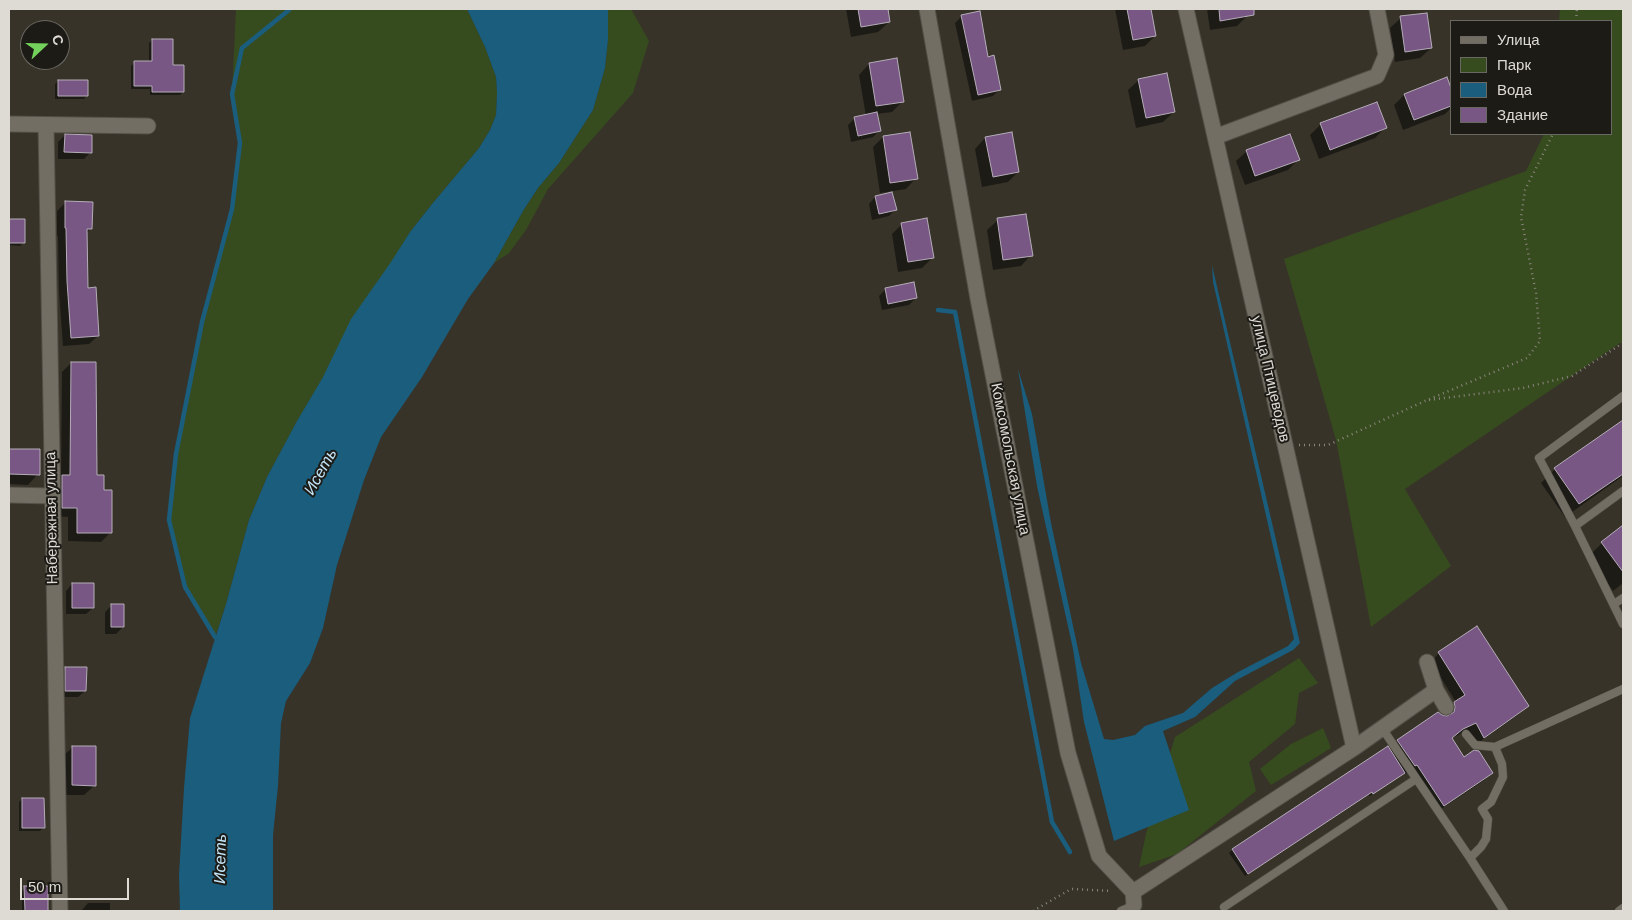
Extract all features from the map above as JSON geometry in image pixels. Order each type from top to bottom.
[{"type":"street","name":"Комсомольская улица","points":[[927,9],[978,299],[1068,753],[1099,856],[1131,905]]},
{"type":"street","name":"улица Птицеводов","points":[[1186,9],[1354,748]]},
{"type":"street","points":[[1215,137],[1377,76],[1386,54],[1377,9]]},
{"type":"street","points":[[9,124],[148,126]]},
{"type":"street","name":"Набережная улица","points":[[46,125],[60,911]]},
{"type":"street","points":[[9,495],[52,496]]},
{"type":"street","points":[[1427,662],[1436,690],[1446,707]]},
{"type":"street","points":[[1131,905],[1436,690]]},
{"type":"lane","points":[[1623,396],[1539,458],[1623,624]]},
{"type":"lane","points":[[1575,526],[1623,491]]},
{"type":"lane","points":[[1614,604],[1623,598]]},
{"type":"lane","points":[[1466,734],[1475,745],[1495,747],[1623,689]]},
{"type":"lane","points":[[1382,728],[1504,911]]},
{"type":"lane","points":[[1470,858],[1486,839],[1488,819],[1482,809],[1491,802],[1503,777],[1502,764],[1495,747]]},
{"type":"lane","points":[[1224,907],[1416,779]]},
{"type":"lane","points":[[1619,911],[1623,908]]},
{"type":"path","points":[[1284,445],[1328,445],[1527,358],[1540,341],[1536,293],[1521,217],[1525,190],[1552,135]]},
{"type":"path","points":[[1425,401],[1523,388],[1572,376],[1623,343]]},
{"type":"path","points":[[1033,911],[1071,889],[1131,905]]},
{"type":"green space","points":[[236,9],[467,9],[485,47],[496,77],[497,93],[496,115],[490,130],[479,148],[410,232],[297,421],[267,477],[249,520],[215,637],[185,587],[169,520],[176,454],[202,322],[233,209],[240,143],[232,94]]},
{"type":"green space","points":[[608,9],[631,9],[649,41],[633,93],[548,189],[526,230],[509,253],[494,263],[523,211],[538,188],[559,163],[593,110],[605,68],[608,40]]},
{"type":"green space","points":[[1560,9],[1623,9],[1623,341],[1405,489],[1451,566],[1371,627],[1336,440],[1284,259],[1526,171],[1544,135],[1612,135],[1612,20],[1559,20]]},
{"type":"green space","points":[[1299,658],[1318,683],[1299,693],[1295,724],[1249,762],[1256,791],[1177,854],[1139,867],[1146,834],[1175,737]]},
{"type":"green space","points":[[1323,728],[1331,748],[1271,785],[1260,769],[1291,744]]},
{"type":"water","name":"Исеть","points":[[467,9],[608,9],[608,40],[605,68],[593,110],[559,163],[538,188],[523,211],[494,263],[468,299],[422,377],[381,437],[364,480],[337,565],[323,628],[310,663],[286,701],[281,723],[273,835],[273,911],[180,911],[179,875],[190,718],[226,604],[249,520],[267,477],[323,377],[351,319],[410,232],[479,148],[490,130],[496,115],[496,77],[485,47]]},
{"type":"water","points":[[1212,265],[1300,643],[1293,650],[1235,681],[1195,717],[1163,731],[1189,810],[1114,841],[1084,722],[1073,649],[1037,486],[1018,369],[1032,414],[1051,523],[1081,663],[1104,739],[1113,740],[1135,735],[1145,726],[1183,713],[1212,688],[1288,646],[1294,639],[1213,282]]},
{"type":"building","points":[[858,9],[888,9],[890,22],[861,27]]},
{"type":"building","points":[[1127,9],[1151,9],[1156,36],[1133,40]]},
{"type":"building","points":[[1219,9],[1254,9],[1254,15],[1220,21]]},
{"type":"building","points":[[980,11],[988,57],[994,55],[1001,90],[978,95],[961,15]]},
{"type":"building","points":[[1427,13],[1432,48],[1405,52],[1400,16]]},
{"type":"building","points":[[152,39],[173,39],[173,65],[184,65],[184,92],[152,92],[152,86],[134,86],[134,61],[152,61]]},
{"type":"building","points":[[897,58],[904,102],[876,106],[869,63]]},
{"type":"building","points":[[1167,73],[1175,112],[1146,118],[1138,79]]},
{"type":"building","points":[[1447,77],[1450,85],[1450,106],[1414,120],[1404,94]]},
{"type":"building","points":[[58,80],[88,80],[88,96],[58,96]]},
{"type":"building","points":[[1377,102],[1387,128],[1330,150],[1320,123]]},
{"type":"building","points":[[877,112],[881,131],[858,136],[854,117]]},
{"type":"building","points":[[910,132],[918,179],[890,183],[883,136]]},
{"type":"building","points":[[1012,132],[1019,172],[993,177],[985,137]]},
{"type":"building","points":[[65,134],[92,135],[92,153],[64,152]]},
{"type":"building","points":[[1290,134],[1300,160],[1255,176],[1246,150]]},
{"type":"building","points":[[892,192],[897,210],[879,214],[875,196]]},
{"type":"building","points":[[65,201],[93,202],[92,229],[87,229],[88,288],[96,287],[99,336],[71,338],[67,281]]},
{"type":"building","points":[[1026,214],[1033,256],[1003,260],[997,218]]},
{"type":"building","points":[[927,218],[934,258],[908,262],[901,223]]},
{"type":"building","points":[[9,219],[25,219],[25,243],[9,243]]},
{"type":"building","points":[[914,282],[917,298],[888,304],[885,288]]},
{"type":"building","points":[[71,362],[96,362],[97,475],[104,475],[104,490],[112,490],[112,533],[77,533],[77,508],[62,508],[62,475],[70,475]]},
{"type":"building","points":[[1623,420],[1623,474],[1579,504],[1554,468]]},
{"type":"building","points":[[9,449],[40,449],[40,475],[9,474]]},
{"type":"building","points":[[1623,525],[1623,572],[1601,542]]},
{"type":"building","points":[[72,583],[94,583],[94,608],[72,608]]},
{"type":"building","points":[[111,604],[124,604],[124,627],[111,627]]},
{"type":"building","points":[[1477,626],[1529,706],[1484,738],[1476,723],[1463,729],[1452,738],[1464,757],[1474,750],[1479,751],[1493,773],[1444,806],[1417,765],[1415,766],[1397,740],[1438,712],[1447,716],[1454,712],[1454,702],[1465,695],[1438,652]]},
{"type":"building","points":[[65,667],[87,667],[86,691],[65,691]]},
{"type":"building","points":[[72,746],[96,746],[96,786],[72,785]]},
{"type":"building","points":[[1388,746],[1405,773],[1373,794],[1372,792],[1248,874],[1232,849]]},
{"type":"building","points":[[22,798],[44,798],[45,828],[22,828]]},
{"type":"building","points":[[24,886],[48,886],[48,911],[25,911]]},
{"type":"waterway","points":[[219,641],[185,587],[169,520],[176,454],[202,322],[232,209],[240,143],[232,94],[242,48],[289,10]]},
{"type":"waterway","points":[[938,310],[955,312],[1052,822],[1070,852]]}]
